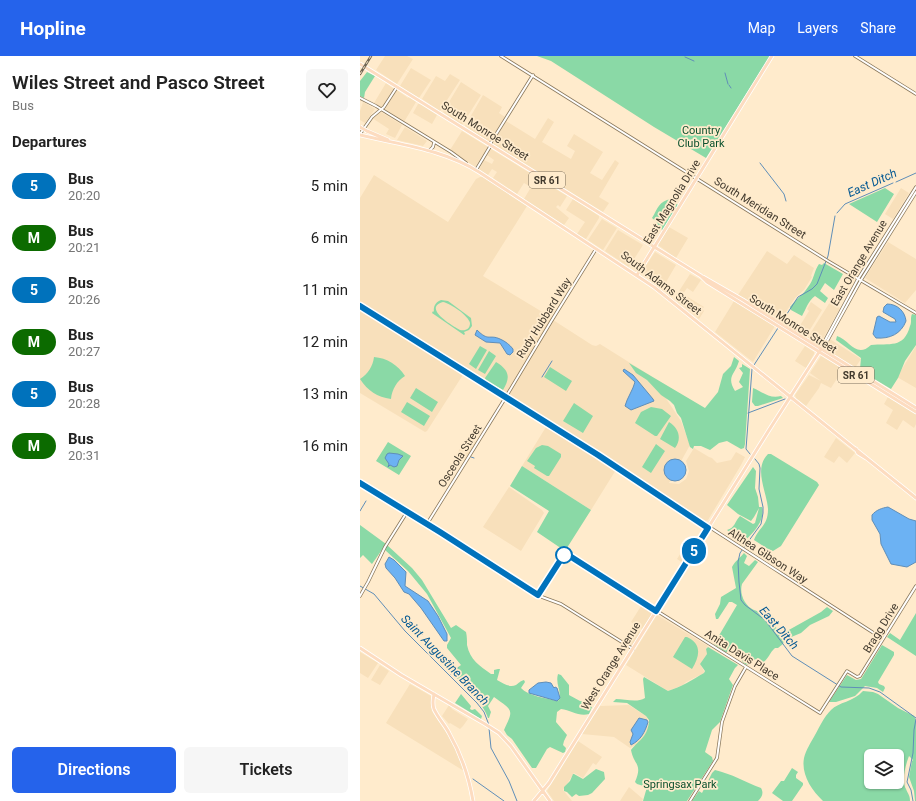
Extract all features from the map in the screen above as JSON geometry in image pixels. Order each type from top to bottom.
[{"type":"main road","name":"East Magnolia Drive","points":[[637,275],[698,179],[772,56]]},
{"type":"main road","name":"South Monroe Street","points":[[360,64],[701,276],[707,282],[766,316],[916,412]]},
{"type":"main road","points":[[360,127],[366,131],[394,142]]},
{"type":"main road","points":[[361,135],[445,155],[466,163]]},
{"type":"main road","name":"South Adams Street","points":[[466,163],[597,248],[659,291],[865,455],[866,458],[916,498]]},
{"type":"main road","name":"South Monroe Street","points":[[821,351],[916,408]]},
{"type":"main road","name":"East Orange Avenue","points":[[790,396],[821,351]]},
{"type":"main road","name":"West Orange Avenue","points":[[534,801],[551,780],[600,703],[790,396]]},
{"type":"main road","points":[[360,648],[494,730],[511,746],[550,801]]},
{"type":"main road","points":[[436,695],[432,703],[435,711],[449,732],[461,757],[469,781],[473,801]]},
{"type":"main road","points":[[535,780],[543,785],[551,780]]},
{"type":"street","name":"South Meridian Street","points":[[501,56],[828,261],[916,313]]},
{"type":"street","points":[[855,56],[916,94]]},
{"type":"street","points":[[476,170],[533,76]]},
{"type":"street","points":[[361,135],[371,118],[381,110],[397,87]]},
{"type":"street","name":"South Adams Street","points":[[360,98],[466,163]]},
{"type":"street","points":[[429,151],[433,147],[434,142]]},
{"type":"street","points":[[443,148],[445,155]]},
{"type":"street","name":"East Orange Avenue","points":[[821,351],[823,344],[860,280],[916,187]]},
{"type":"street","name":"East Orange Avenue","points":[[860,280],[916,192]]},
{"type":"street","name":"Rudy Hubbard Way","points":[[506,397],[549,323],[597,248]]},
{"type":"street","name":"Althea Gibson Way","points":[[360,306],[598,455],[742,550],[883,639]]},
{"type":"street","name":"Osceola Street","points":[[427,524],[506,397]]},
{"type":"street","points":[[360,596],[382,553],[407,512],[541,597],[561,604],[633,649]]},
{"type":"street","name":"Bragg Drive","points":[[838,685],[847,671],[858,677],[916,586]]},
{"type":"street","name":"Anita Davis Place","points":[[656,611],[820,713],[838,685]]},
{"type":"street","points":[[690,801],[718,756],[722,722],[735,686],[746,667]]},
{"type":"shaded area","points":[[385,56],[407,56],[413,59],[397,84],[376,70]]},
{"type":"shaded area","points":[[411,68],[431,80],[419,98],[400,86]]},
{"type":"shaded area","points":[[450,74],[460,80],[440,111],[422,99],[436,76],[445,81]]},
{"type":"shaded area","points":[[461,82],[481,95],[462,125],[443,112]]},
{"type":"shaded area","points":[[386,83],[394,89],[382,108],[374,103]]},
{"type":"shaded area","points":[[397,90],[416,102],[404,122],[385,109]]},
{"type":"shaded area","points":[[483,95],[502,107],[499,113],[505,117],[489,142],[465,126]]},
{"type":"shaded area","points":[[363,102],[375,109],[365,123],[360,120],[360,111]]},
{"type":"shaded area","points":[[418,104],[437,115],[432,124],[413,113]]},
{"type":"shaded area","points":[[381,112],[402,125],[395,138],[386,134],[389,129],[372,118]]},
{"type":"shaded area","points":[[548,118],[554,122],[542,142],[571,159],[575,151],[567,146],[574,134],[603,152],[590,173],[602,180],[615,160],[619,163],[599,197],[609,203],[603,212],[493,144],[506,121],[535,139]]},
{"type":"shaded area","points":[[405,127],[427,141],[423,146],[397,140]]},
{"type":"shaded area","points":[[462,131],[488,147],[475,167],[450,150]]},
{"type":"shaded area","points":[[491,149],[567,196],[560,207],[558,205],[556,207],[569,218],[564,225],[524,199],[531,187],[524,183],[517,194],[493,178],[497,172],[492,169],[488,175],[479,170],[484,160],[492,164],[494,160],[487,155]]},
{"type":"shaded area","points":[[374,175],[448,222],[476,179],[480,177],[483,177],[527,206],[483,276],[549,316],[592,345],[596,346],[600,344],[651,376],[681,421],[690,445],[669,483],[679,484],[686,479],[689,471],[686,461],[694,448],[712,458],[717,463],[731,460],[736,452],[745,457],[708,520],[705,521],[700,518],[619,465],[591,510],[522,466],[549,422],[466,370],[425,432],[360,393],[360,198]]},
{"type":"shaded area","points":[[901,188],[909,193],[893,219],[885,214]]},
{"type":"shaded area","points":[[573,199],[599,216],[586,239],[577,234],[585,222],[566,210]]},
{"type":"shaded area","points":[[602,219],[617,228],[603,250],[588,240]]},
{"type":"shaded area","points":[[669,227],[688,238],[676,258],[658,245]]},
{"type":"shaded area","points":[[618,230],[643,245],[629,267],[605,251]]},
{"type":"shaded area","points":[[888,242],[916,259],[916,290],[905,303],[865,278]]},
{"type":"shaded area","points":[[767,251],[787,264],[794,255],[814,268],[812,277],[804,290],[795,298],[780,321],[738,295]]},
{"type":"shaded area","points":[[655,252],[676,265],[662,289],[641,273]]},
{"type":"shaded area","points":[[690,274],[701,280],[693,292],[687,288],[683,294],[704,307],[702,309],[704,311],[699,319],[674,299]]},
{"type":"shaded area","points":[[734,301],[775,326],[753,362],[715,332]]},
{"type":"shaded area","points":[[811,302],[822,310],[804,337],[796,332],[809,311],[807,309]]},
{"type":"shaded area","points":[[830,302],[840,308],[820,344],[817,345],[808,339],[808,337]]},
{"type":"shaded area","points":[[830,339],[861,359],[855,368],[826,350],[825,348]]},
{"type":"shaded area","points":[[805,346],[814,352],[806,368],[795,361]]},
{"type":"shaded area","points":[[916,346],[916,388],[897,377]]},
{"type":"shaded area","points":[[821,356],[843,369],[831,388],[821,383],[806,406],[796,398],[795,395],[809,375],[821,381],[810,373]]},
{"type":"shaded area","points":[[888,397],[916,414],[916,424],[914,428],[903,420],[897,430],[886,423],[893,410],[884,404]]},
{"type":"shaded area","points":[[468,436],[476,442],[465,461],[456,455]]},
{"type":"shaded area","points":[[836,438],[855,453],[847,463],[839,456],[834,463],[824,457]]},
{"type":"shaded area","points":[[509,487],[542,510],[544,513],[521,551],[483,527]]},
{"type":"shaded area","points":[[690,538],[696,542],[683,563],[677,559]]},
{"type":"shaded area","points":[[643,603],[654,611],[642,629],[631,622]]},
{"type":"shaded area","points":[[657,615],[708,646],[706,649],[707,654],[700,664],[704,673],[683,685],[668,691],[626,665]]},
{"type":"shaded area","points":[[634,627],[641,632],[633,646],[630,646],[623,642]]},
{"type":"shaded area","points":[[360,652],[378,663],[368,678],[360,673]]},
{"type":"shaded area","points":[[380,665],[389,671],[380,685],[371,680]]},
{"type":"shaded area","points":[[410,684],[431,696],[432,711],[450,738],[464,771],[386,723]]},
{"type":"shaded area","points":[[449,705],[452,709],[468,719],[460,729],[450,723],[449,724],[442,716]]},
{"type":"shaded area","points":[[629,705],[646,716],[648,720],[648,729],[639,743],[630,748],[614,737],[582,734],[600,706]]},
{"type":"shaded area","points":[[578,741],[602,757],[596,765],[593,763],[583,778],[574,773],[563,790],[572,801],[554,801],[547,791]]},
{"type":"shaded area","points":[[629,787],[643,799],[642,801],[620,801]]},
{"type":"green space","name":"Country Club Park","points":[[537,56],[770,56],[706,158],[654,127],[551,61]]},
{"type":"green space","points":[[367,72],[375,76],[365,92],[364,98],[360,96],[360,81]]},
{"type":"green space","points":[[885,188],[894,194],[877,222],[849,204]]},
{"type":"green space","points":[[671,199],[679,206],[664,231],[655,225],[657,222],[652,218],[661,203]]},
{"type":"green space","points":[[824,263],[843,274],[834,290],[825,283],[820,291],[828,298],[825,303],[815,296],[809,303],[802,316],[791,310],[790,307],[810,284],[819,264],[822,265]]},
{"type":"green space","points":[[441,300],[448,301],[471,318],[472,326],[469,330],[464,332],[464,335],[432,313],[433,311],[434,312],[435,304]],"holes":[[[443,302],[459,310],[469,320],[470,323],[467,329],[460,330],[441,317],[436,308],[437,305]]]},
{"type":"green space","points":[[912,314],[916,315],[916,345],[905,361],[898,378],[891,389],[861,371],[861,358],[836,340],[837,336],[853,347],[861,350],[866,349],[871,345],[900,342],[904,338],[911,324]]},
{"type":"green space","points":[[480,346],[487,350],[476,369],[469,364]]},
{"type":"green space","points":[[489,351],[496,356],[485,374],[478,370]]},
{"type":"green space","points":[[374,357],[392,363],[405,376],[395,386],[391,399],[381,397],[373,393],[360,379],[370,370]]},
{"type":"green space","points":[[734,357],[739,361],[731,379],[732,386],[735,391],[743,387],[739,382],[743,373],[739,368],[742,367],[742,364],[750,369],[745,444],[744,448],[741,449],[727,441],[719,443],[710,450],[701,446],[694,446],[693,449],[690,447],[681,418],[674,405],[661,395],[647,380],[636,373],[629,363],[705,408],[718,392],[723,374],[731,366]]},
{"type":"green space","points":[[496,362],[504,368],[508,378],[503,390],[486,381],[485,378]]},
{"type":"green space","points":[[550,367],[572,381],[566,391],[544,377]]},
{"type":"green space","points":[[416,388],[438,402],[432,412],[410,398]]},
{"type":"green space","points":[[753,388],[773,397],[781,396],[783,398],[755,406],[752,402]]},
{"type":"green space","points":[[407,402],[430,416],[424,426],[401,412]]},
{"type":"green space","points":[[574,403],[593,416],[583,433],[563,421]]},
{"type":"green space","points":[[651,407],[662,409],[671,416],[657,436],[635,423],[641,412]]},
{"type":"green space","points":[[669,422],[677,430],[679,437],[675,448],[660,439]]},
{"type":"green space","points":[[388,442],[411,456],[399,475],[376,461]]},
{"type":"green space","points":[[656,444],[665,451],[651,473],[642,467]]},
{"type":"green space","points":[[542,445],[548,446],[561,454],[561,457],[549,476],[534,468],[535,466],[527,461],[536,448]]},
{"type":"green space","points":[[768,454],[771,454],[817,482],[819,485],[781,546],[773,551],[754,540],[765,523],[768,515],[767,502],[761,474],[764,460]]},
{"type":"green space","points":[[522,466],[591,510],[565,551],[537,532],[549,511],[510,486]]},
{"type":"green space","points":[[753,467],[756,471],[755,488],[759,507],[762,507],[763,512],[757,527],[743,542],[727,530],[733,526],[740,516],[753,524],[755,523],[759,508],[751,521],[738,514],[727,505]]},
{"type":"green space","points":[[360,525],[386,544],[372,564],[363,555],[360,558]]},
{"type":"green space","points":[[387,545],[412,568],[422,580],[451,628],[456,625],[466,632],[468,650],[473,659],[491,674],[494,674],[494,670],[500,669],[497,680],[506,685],[513,686],[524,680],[525,682],[521,688],[524,691],[533,695],[557,701],[560,697],[557,681],[558,674],[561,675],[569,685],[569,695],[580,701],[588,702],[592,707],[589,714],[582,715],[561,709],[557,712],[556,722],[567,735],[563,745],[566,748],[565,752],[563,753],[550,747],[547,749],[536,768],[532,768],[504,730],[510,711],[505,705],[494,697],[488,706],[491,712],[488,718],[482,706],[451,672],[461,665],[447,648],[451,638],[427,594],[408,571],[385,550]]},
{"type":"green space","points":[[744,553],[747,556],[744,563],[749,566],[755,560],[758,562],[742,584],[741,592],[745,603],[754,610],[766,615],[780,630],[787,631],[821,612],[827,607],[833,611],[829,616],[810,625],[801,633],[784,640],[783,644],[778,648],[775,648],[762,663],[756,659],[749,665],[743,662],[738,650],[735,648],[731,646],[727,652],[725,652],[714,644],[737,605],[729,602],[718,619],[716,619],[715,614],[720,604],[721,597],[736,588],[732,567]]},
{"type":"green space","points":[[916,613],[916,656],[887,637],[890,633],[900,640]]},
{"type":"green space","points":[[685,637],[695,643],[698,651],[697,660],[692,669],[673,657]]},
{"type":"green space","points":[[882,645],[894,652],[894,655],[878,682],[885,688],[883,692],[877,688],[865,686],[855,696],[836,702],[829,702],[847,675],[856,680],[861,679]]},
{"type":"green space","name":"Springsax Park","points":[[708,647],[738,665],[729,679],[733,685],[720,722],[712,730],[705,752],[712,757],[713,761],[687,801],[643,801],[647,787],[635,782],[638,768],[631,750],[645,734],[649,720],[646,716],[627,703],[613,702],[616,699],[635,701],[645,698],[644,677],[668,691],[704,673],[705,671],[700,664],[707,654],[706,649]]},
{"type":"green space","points":[[863,691],[873,692],[914,716],[916,720],[916,801],[909,777],[913,760],[909,756],[904,772],[904,749],[864,749],[864,789],[904,789],[904,781],[910,801],[823,801],[811,787],[803,764],[806,752],[822,722],[834,707],[851,700]]},
{"type":"green space","points":[[461,694],[471,706],[470,709],[475,709],[482,716],[481,719],[455,703]]},
{"type":"green space","points":[[792,768],[798,772],[796,778],[803,783],[803,785],[792,801],[783,801],[772,793],[781,781],[784,781]]},
{"type":"green space","points":[[596,769],[604,772],[605,779],[592,793],[579,796],[576,794],[572,797],[564,791],[564,787],[570,781],[573,774],[583,779]]},
{"type":"green space","points":[[715,770],[761,788],[762,793],[758,801],[692,801],[699,791],[702,793]]},
{"type":"water","points":[[887,304],[894,305],[900,309],[904,314],[906,321],[904,326],[894,335],[886,338],[876,338],[873,334],[877,317],[879,316],[890,322],[896,322],[895,319],[883,312],[884,307]]},
{"type":"water","points":[[477,330],[484,336],[504,341],[513,349],[513,352],[510,355],[507,354],[500,343],[486,342],[475,335]]},
{"type":"water","points":[[624,369],[633,375],[654,401],[631,410],[625,406],[635,382],[623,371]]},
{"type":"water","points":[[389,453],[403,456],[399,460],[397,466],[394,467],[390,465],[388,467],[389,464],[385,458]]},
{"type":"water","points":[[675,459],[683,462],[686,470],[683,478],[675,481],[667,478],[664,470],[667,462]]},
{"type":"water","points":[[888,507],[909,519],[916,521],[916,562],[907,567],[891,564],[881,544],[880,534],[872,520],[872,515],[875,512]]},
{"type":"water","points":[[389,557],[406,572],[405,586],[428,601],[447,634],[447,641],[444,641],[421,608],[409,594],[404,592],[386,568],[385,564]]},
{"type":"water","points":[[538,683],[551,683],[554,688],[557,688],[560,698],[557,701],[529,693],[529,690]]},
{"type":"water","points":[[639,718],[647,720],[648,722],[642,735],[631,745],[630,742],[633,734],[631,730]]},
{"type":"waterway","points":[[685,57],[694,61]]},
{"type":"waterway","points":[[725,73],[728,84]]},
{"type":"waterway","points":[[760,163],[784,194],[786,201]]},
{"type":"waterway","name":"East Ditch","points":[[896,182],[916,173]]},
{"type":"waterway","name":"East Ditch","points":[[837,213],[845,204],[893,183]]},
{"type":"waterway","name":"East Ditch","points":[[781,323],[798,297],[812,289],[817,284],[828,256],[835,216]]},
{"type":"waterway","name":"East Ditch","points":[[754,365],[778,328]]},
{"type":"waterway","points":[[542,377],[552,361]]},
{"type":"waterway","name":"East Ditch","points":[[750,454],[746,449],[752,369]]},
{"type":"waterway","points":[[748,413],[785,399]]},
{"type":"waterway","name":"East Ditch","points":[[755,459],[760,468],[759,489],[763,513],[761,524],[740,553],[738,562],[741,600],[745,605],[765,620],[792,656],[841,687],[869,688],[880,692],[916,718]]},
{"type":"waterway","points":[[360,511],[366,501]]},
{"type":"waterway","name":"Saint Augustine Branch","points":[[360,586],[374,594],[405,631],[477,703],[484,712],[489,725]]},
{"type":"waterway","points":[[451,674],[458,668]]},
{"type":"waterway","name":"East Ditch","points":[[913,801],[911,790],[907,782],[913,753],[916,719]]},
{"type":"waterway","name":"Saint Augustine Branch","points":[[489,728],[491,748],[509,781],[517,801]]},
{"type":"waterway","points":[[473,779],[504,801]]},
{"type":"railway","points":[[360,74],[371,56]]},
{"type":"bus line","name":"5","points":[[360,306],[598,455],[708,528],[656,611],[565,553],[538,595],[360,483]]}]
